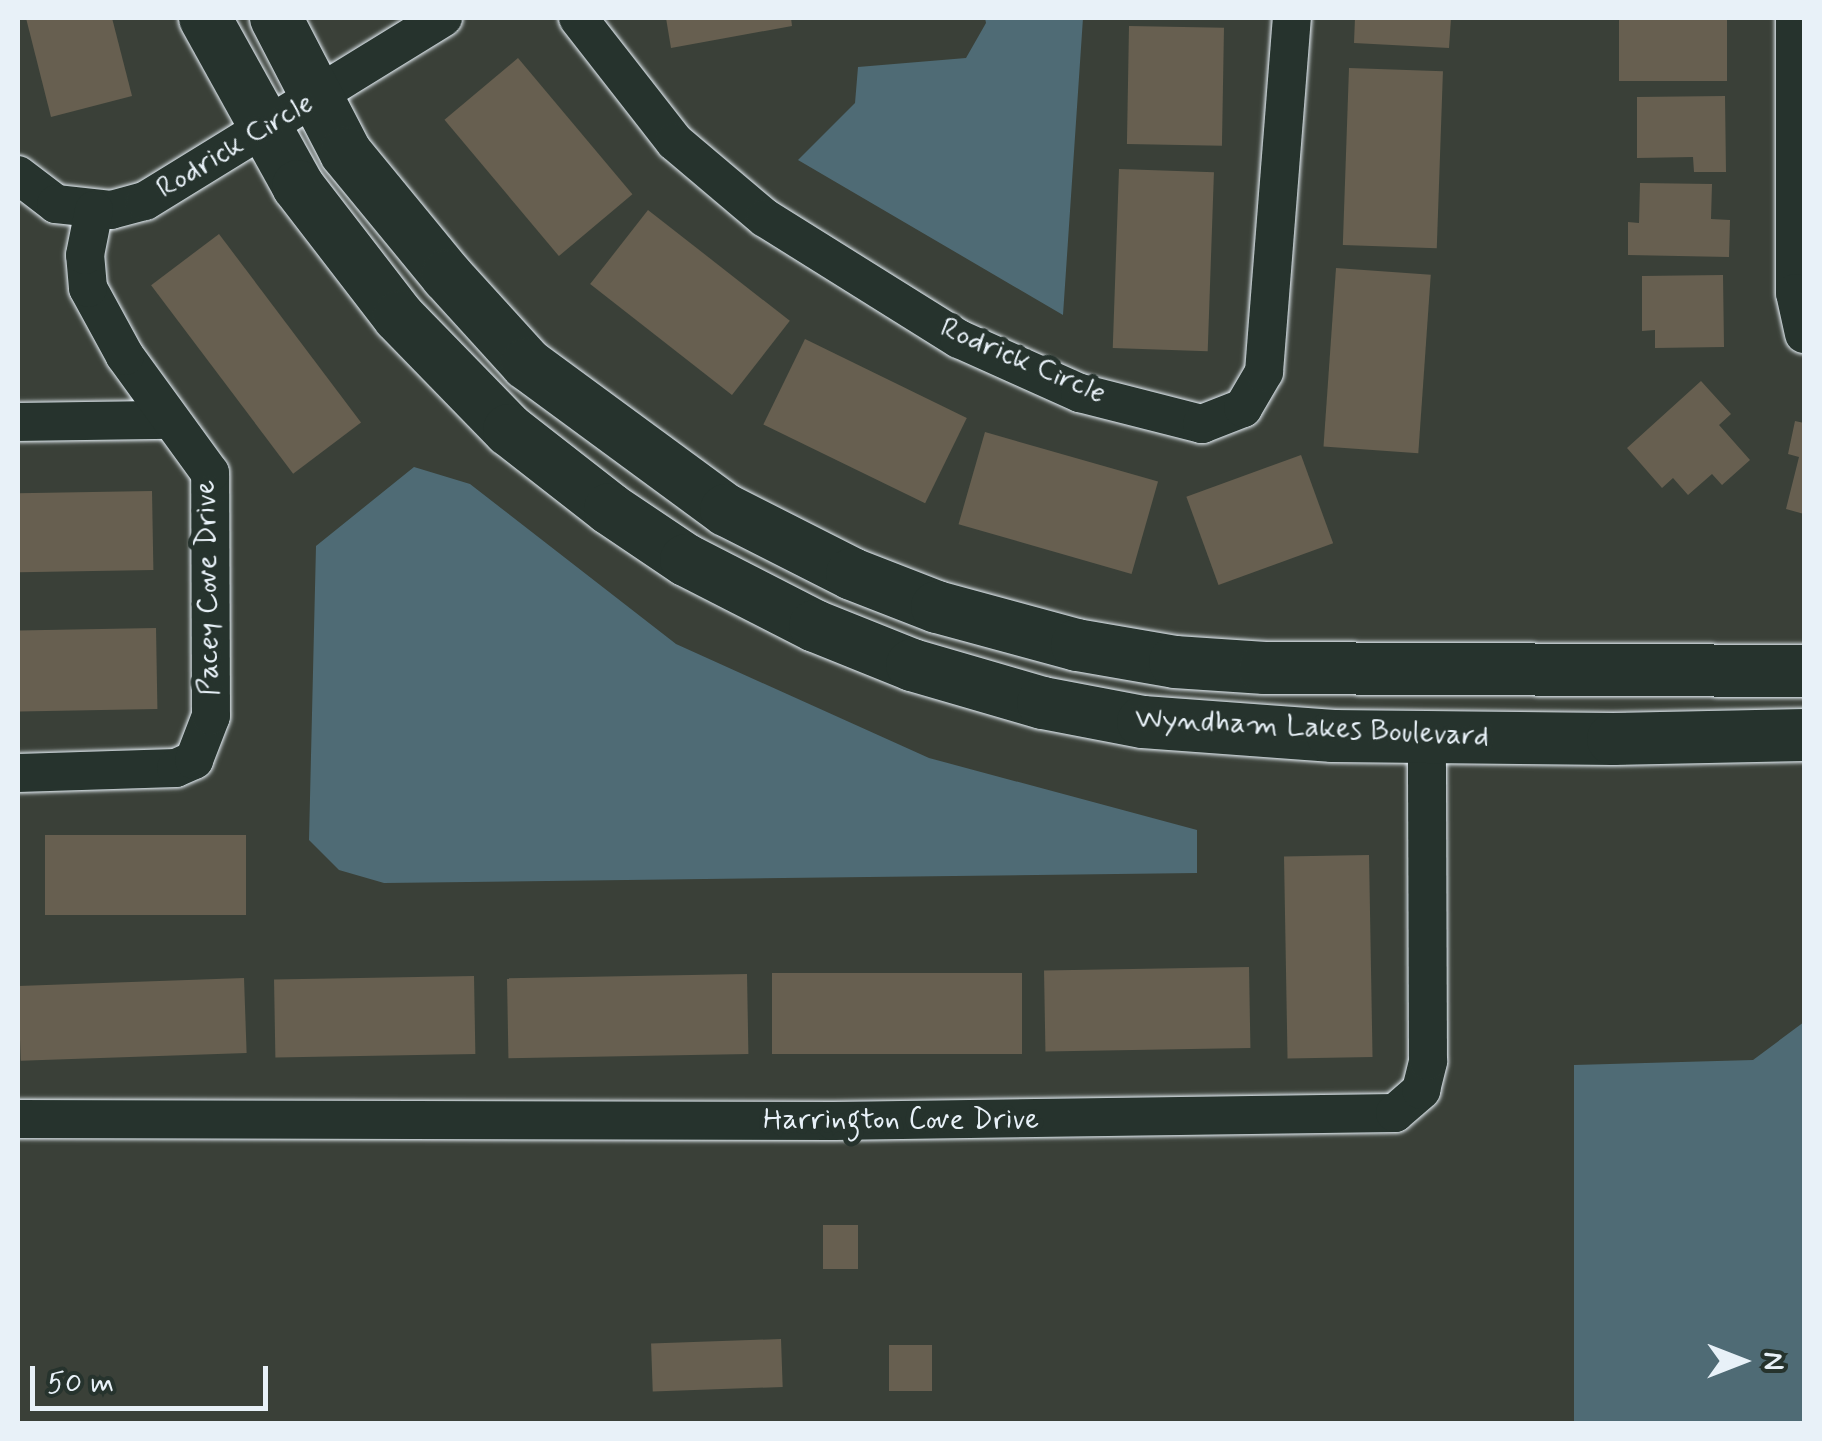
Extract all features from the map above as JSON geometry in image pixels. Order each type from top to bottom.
[{"type":"street","name":"Wyndham Lakes Boulevard","points":[[205,18],[263,130],[298,186],[400,317],[509,430],[610,509],[686,560],[814,626],[912,664],[1043,703],[1143,722],[1427,738],[1804,735]]},
{"type":"street","name":"Wyndham Lakes Boulevard","points":[[276,18],[314,98],[346,153],[447,276],[527,364],[726,510],[852,574],[920,601],[1077,645],[1175,662],[1265,668],[1804,671]]},
{"type":"street","name":"Rodrick Circle","points":[[18,175],[56,204],[94,210],[145,201],[443,18]]},
{"type":"street","name":"Rodrick Circle","points":[[578,18],[675,142],[765,218],[959,339],[1080,393],[1202,424],[1243,408],[1264,372],[1292,18]]},
{"type":"street","points":[[1795,18],[1795,293],[1804,334]]},
{"type":"street","name":"Pacey Cove Drive","points":[[18,774],[176,768],[194,760],[206,739],[212,716],[210,472],[125,356],[88,288],[85,255],[94,210]]},
{"type":"street","points":[[18,422],[170,420]]},
{"type":"street","name":"Harrington Cove Drive","points":[[18,1119],[834,1121],[1395,1113],[1421,1090],[1428,1062],[1427,738]]},
{"type":"water","points":[[985,18],[1083,18],[1063,315],[798,160],[855,103],[858,67],[966,58],[986,23]]},
{"type":"water","points":[[414,467],[470,484],[676,644],[929,758],[1197,830],[1197,873],[384,883],[339,870],[309,840],[316,546]]},
{"type":"water","points":[[1804,1022],[1804,1423],[1574,1423],[1574,1065],[1753,1060]]},
{"type":"building","points":[[26,18],[112,18],[132,96],[51,117]]},
{"type":"building","points":[[666,18],[791,18],[792,26],[671,48]]},
{"type":"building","points":[[1355,18],[1451,18],[1449,48],[1354,43]]},
{"type":"building","points":[[1619,18],[1727,18],[1727,81],[1619,81]]},
{"type":"building","points":[[1129,26],[1224,28],[1222,146],[1127,144]]},
{"type":"building","points":[[518,58],[632,194],[559,256],[444,120]]},
{"type":"building","points":[[1349,68],[1443,71],[1437,248],[1343,245]]},
{"type":"building","points":[[1725,96],[1726,172],[1694,172],[1693,157],[1637,158],[1637,97]]},
{"type":"building","points":[[1119,169],[1214,172],[1208,351],[1113,348]]},
{"type":"building","points":[[1640,183],[1712,184],[1711,219],[1730,220],[1729,257],[1628,255],[1628,222],[1639,223]]},
{"type":"building","points":[[648,210],[790,321],[732,395],[590,284]]},
{"type":"building","points":[[219,234],[361,422],[293,474],[151,285]]},
{"type":"building","points":[[1336,268],[1431,275],[1418,453],[1324,447]]},
{"type":"building","points":[[1723,275],[1724,347],[1655,348],[1655,330],[1642,331],[1642,276]]},
{"type":"building","points":[[805,339],[967,418],[925,503],[763,424]]},
{"type":"building","points":[[1701,381],[1731,414],[1719,425],[1750,460],[1722,485],[1712,474],[1688,495],[1673,478],[1662,488],[1627,448]]},
{"type":"building","points":[[1795,421],[1804,423],[1804,514],[1786,509],[1799,457],[1788,454]]},
{"type":"building","points":[[985,432],[1158,482],[1132,574],[959,524]]},
{"type":"building","points":[[1301,455],[1333,543],[1219,585],[1186,497]]},
{"type":"building","points":[[152,491],[153,570],[19,572],[18,493]]},
{"type":"building","points":[[156,628],[157,709],[19,711],[18,630]]},
{"type":"building","points":[[45,835],[246,835],[246,915],[45,915]]},
{"type":"building","points":[[1369,855],[1373,1057],[1288,1058],[1284,856]]},
{"type":"building","points":[[1249,967],[1250,1048],[1045,1052],[1044,971]]},
{"type":"building","points":[[772,973],[1022,973],[1022,1054],[772,1054]]},
{"type":"building","points":[[747,974],[748,1054],[508,1058],[507,978]]},
{"type":"building","points":[[474,976],[475,1054],[275,1057],[274,979]]},
{"type":"building","points":[[244,978],[247,1053],[21,1061],[18,986]]},
{"type":"building","points":[[823,1225],[858,1225],[858,1269],[823,1269]]},
{"type":"building","points":[[781,1339],[783,1387],[653,1392],[651,1344]]},
{"type":"building","points":[[889,1345],[932,1345],[932,1391],[889,1391]]}]
